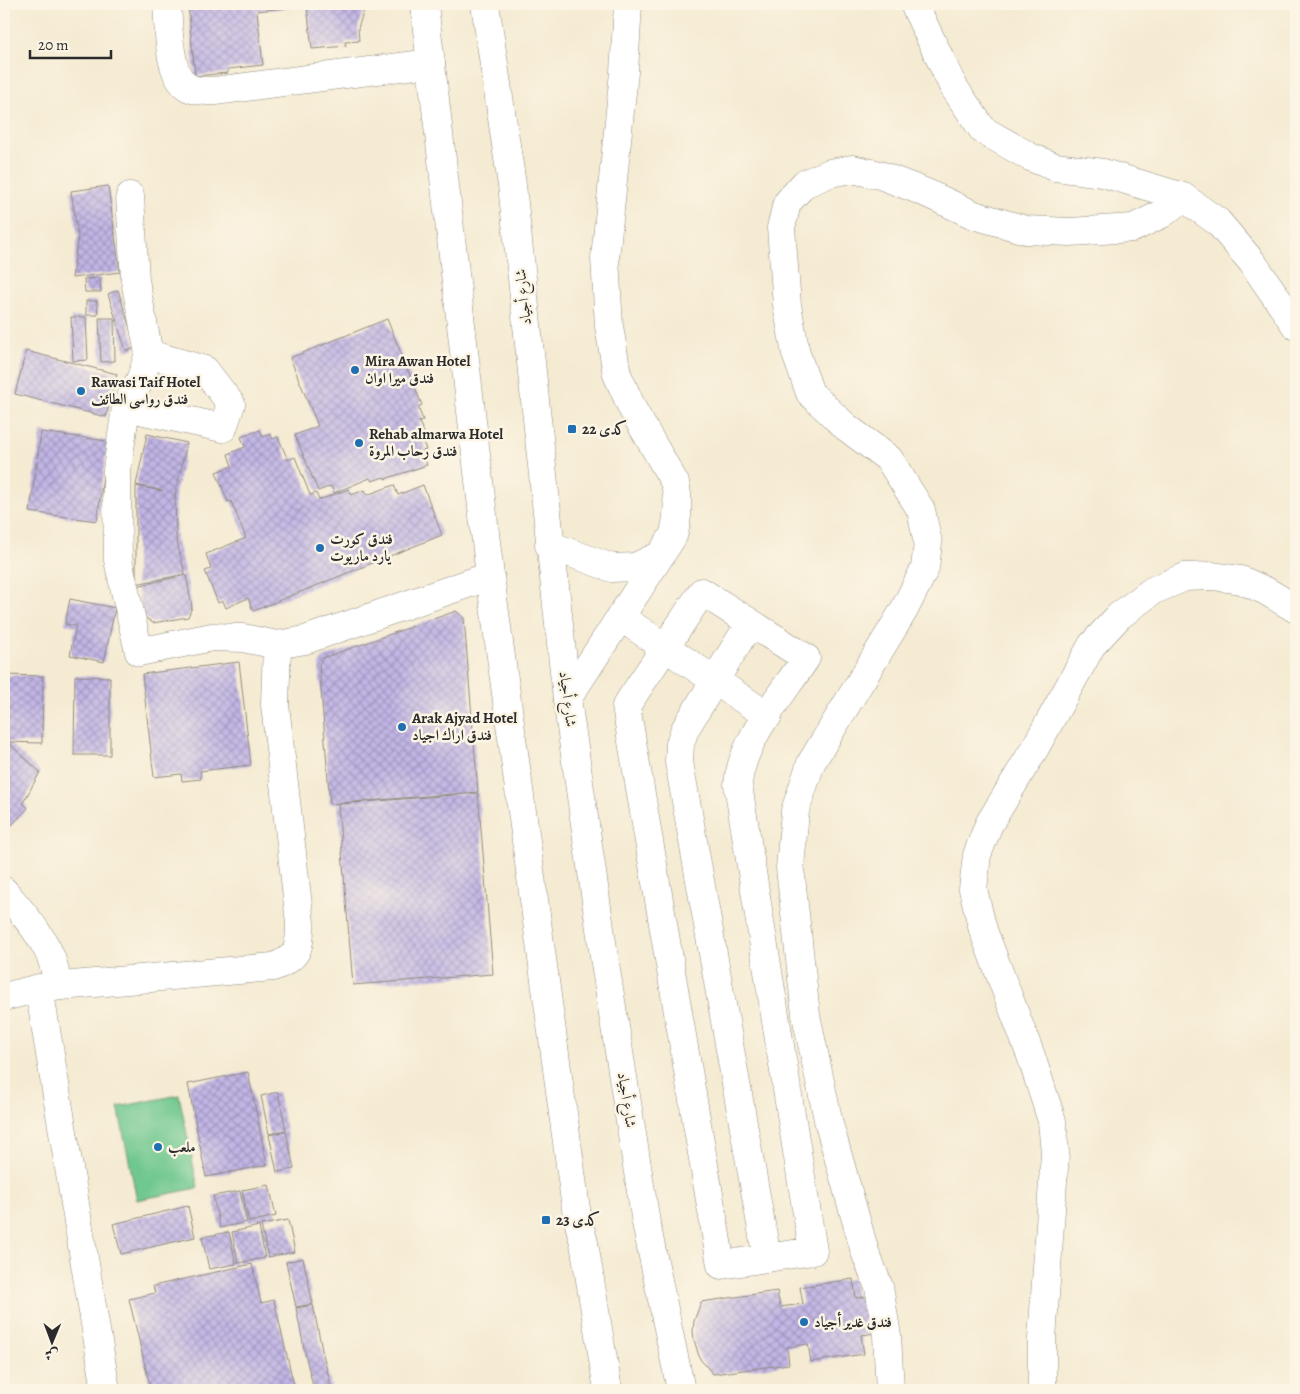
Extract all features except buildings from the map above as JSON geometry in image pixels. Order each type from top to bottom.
[{"type":"street","points":[[167,4],[172,59],[176,76],[191,89],[215,91],[431,63]]},
{"type":"street","points":[[424,4],[490,576],[577,1216],[584,1243],[608,1390]]},
{"type":"street","name":"شارع أجياد","points":[[485,4],[512,185],[549,545],[605,963],[646,1223],[681,1390]]},
{"type":"street","points":[[568,698],[673,536],[677,523],[675,483],[633,410],[617,374],[608,326],[605,258],[624,72],[628,4]]},
{"type":"street","points":[[914,4],[953,86],[983,130],[1030,157],[1055,167],[1103,174],[1183,197],[1218,222],[1252,262],[1296,326]]},
{"type":"street","points":[[890,1390],[887,1336],[879,1287],[865,1252],[829,1124],[806,1015],[790,868],[795,811],[811,763],[904,610],[925,568],[928,543],[921,510],[889,458],[846,427],[810,393],[796,354],[787,305],[781,228],[787,203],[804,184],[830,173],[852,169],[880,176],[924,192],[974,215],[1026,230],[1070,232],[1133,228],[1162,214],[1183,197]]},
{"type":"street","points":[[130,196],[135,280],[149,354],[141,378],[126,406],[117,470],[118,560],[139,652],[212,638],[243,638],[277,645],[305,640],[490,576]]},
{"type":"street","points":[[126,406],[223,428],[231,404],[206,370],[149,354]]},
{"type":"street","points":[[549,545],[612,568],[635,566],[660,555]]},
{"type":"street","points":[[1042,1390],[1042,1339],[1054,1153],[1052,1121],[1031,1056],[983,930],[973,889],[977,855],[989,824],[1035,748],[1092,645],[1120,616],[1152,591],[1185,577],[1222,577],[1241,580],[1266,591],[1296,609]]},
{"type":"street","points":[[702,592],[750,622],[806,658],[750,743],[739,768],[738,785],[813,1251],[722,1265],[626,706],[702,592]]},
{"type":"street","points":[[620,617],[768,716]]},
{"type":"street","points":[[750,622],[685,729],[680,744],[679,762],[767,1258]]},
{"type":"street","points":[[4,997],[47,988],[272,967],[290,961],[300,945],[300,923],[275,705],[277,645]]},
{"type":"street","points":[[4,891],[32,925],[54,967],[47,988],[106,1390]]},
{"type":"green space","name":"ملعب","points":[[179,1095],[198,1188],[137,1200],[118,1107]]},
{"type":"place","name":"Mira Awan Hotel فندق ميرا اوان","points":[[355,370]]},
{"type":"place","name":"Rawasi Taif Hotel فندق رواسى الطائف","points":[[81,391]]},
{"type":"place","name":"كدى 22","points":[[572,429]]},
{"type":"place","name":"Rehab almarwa Hotel فندق رحاب المروة","points":[[359,443]]},
{"type":"place","name":"فندق كورت يارد ماريوت","points":[[320,548]]},
{"type":"place","name":"Arak Ajyad Hotel فندق اراك اجياد","points":[[402,727]]},
{"type":"place","name":"ملعب","points":[[158,1147]]},
{"type":"place","name":"كدى 23","points":[[546,1220]]},
{"type":"place","name":"فندق غدير أجياد","points":[[804,1322]]}]
